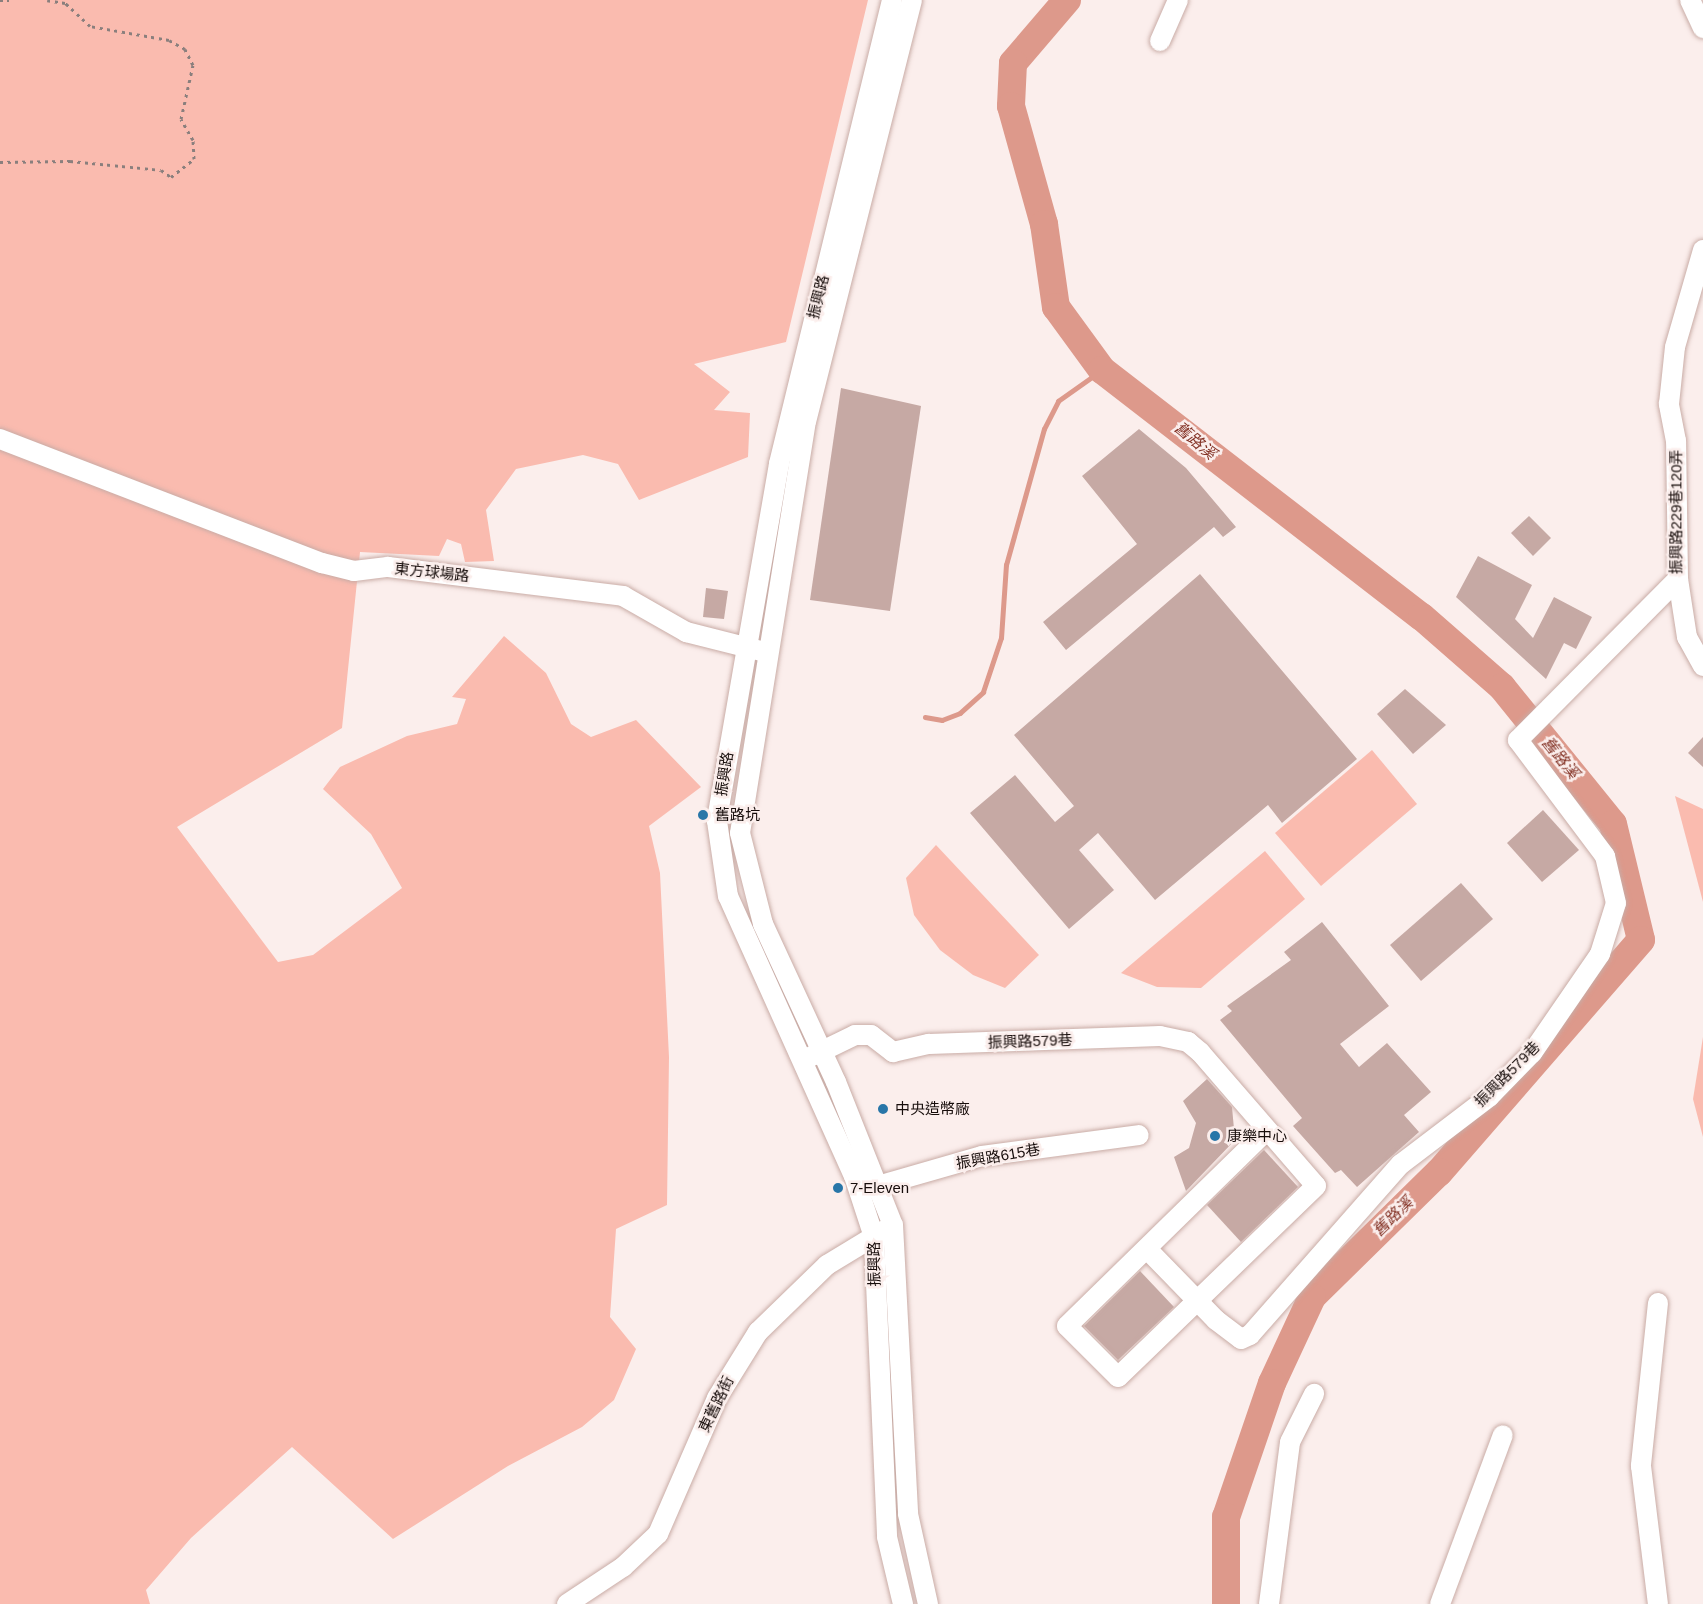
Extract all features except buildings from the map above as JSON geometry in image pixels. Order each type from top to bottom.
[{"type":"street","name":"振興路","points":[[892,0],[779,464],[757,650],[740,833],[763,924],[822,1052],[879,1184],[893,1225],[908,1514],[928,1604]]},
{"type":"street","name":"振興路","points":[[903,1604],[887,1538],[874,1237],[859,1192],[728,896],[720,854],[722,780],[757,650],[806,421],[912,0]]},
{"type":"street","points":[[1160,41],[1178,0]]},
{"type":"street","points":[[1690,0],[1703,28]]},
{"type":"street","name":"振興路229巷120弄","points":[[1518,740],[1564,697],[1678,579],[1676,441],[1669,404],[1675,347],[1703,250]]},
{"type":"street","name":"東方球場路","points":[[0,439],[322,563],[354,571],[388,567],[585,588],[623,596],[686,632],[757,650]]},
{"type":"street","points":[[1678,579],[1687,637],[1703,666]]},
{"type":"street","name":"振興路579巷","points":[[1147,1249],[1197,1301],[1240,1339],[1250,1335],[1401,1164],[1489,1097],[1532,1053],[1600,954],[1616,903],[1605,856],[1518,740]]},
{"type":"street","name":"振興路579巷","points":[[801,1061],[855,1035],[871,1035],[893,1052],[929,1044],[1174,1037],[1200,1052],[1317,1186],[1118,1377],[1067,1326],[1267,1130]]},
{"type":"street","name":"振興路615巷","points":[[859,1192],[879,1184],[982,1156],[1139,1135]]},
{"type":"street","name":"東舊路街","points":[[567,1604],[623,1567],[658,1534],[717,1398],[758,1332],[827,1265],[893,1225]]},
{"type":"street","points":[[1658,1303],[1641,1466],[1658,1604]]},
{"type":"street","points":[[1269,1604],[1290,1443],[1314,1394]]},
{"type":"street","points":[[1440,1604],[1503,1435]]},
{"type":"path","points":[[0,0],[9,0]]},
{"type":"path","points":[[0,162],[70,161],[161,170],[171,177],[194,159],[194,140],[181,119],[193,65],[185,49],[169,39],[90,26],[65,3],[47,0]]},
{"type":"shaded area","points":[[0,0],[868,0],[786,342],[694,364],[730,392],[714,410],[750,413],[748,457],[639,500],[618,464],[583,455],[516,469],[486,510],[494,561],[465,562],[461,544],[447,539],[439,556],[360,552],[342,728],[177,827],[278,962],[313,955],[402,888],[371,834],[323,789],[340,767],[407,736],[457,724],[466,699],[452,697],[504,636],[546,673],[571,724],[591,737],[636,720],[701,787],[649,826],[660,873],[669,1057],[667,1205],[616,1229],[610,1317],[636,1349],[614,1400],[582,1427],[508,1466],[393,1539],[292,1447],[191,1538],[146,1590],[150,1604],[0,1604]]},
{"type":"shaded area","points":[[1372,750],[1417,804],[1321,886],[1275,833]]},
{"type":"shaded area","points":[[1675,796],[1703,809],[1703,902]]},
{"type":"shaded area","points":[[936,845],[1039,955],[1005,988],[973,975],[940,950],[914,915],[906,878]]},
{"type":"shaded area","points":[[1265,851],[1305,899],[1201,988],[1157,987],[1121,973]]},
{"type":"shaded area","points":[[1703,1037],[1703,1137],[1693,1099]]},
{"type":"waterway","name":"舊路溪","points":[[1067,0],[1013,63],[1011,106],[1044,224],[1056,307],[1102,370],[1422,617],[1502,687],[1613,824],[1641,940],[1439,1172],[1312,1297],[1272,1383],[1226,1517],[1226,1604]]},
{"type":"waterway","points":[[925,717],[942,720],[960,713],[983,692],[1001,638],[1006,565],[1044,429],[1058,401],[1102,370]]},
{"type":"place","name":"舊路坑","points":[[703,815]]},
{"type":"place","name":"中央造幣廠","points":[[883,1109]]},
{"type":"place","name":"康樂中心","points":[[1215,1136]]},
{"type":"place","name":"7-Eleven","points":[[838,1188]]}]
